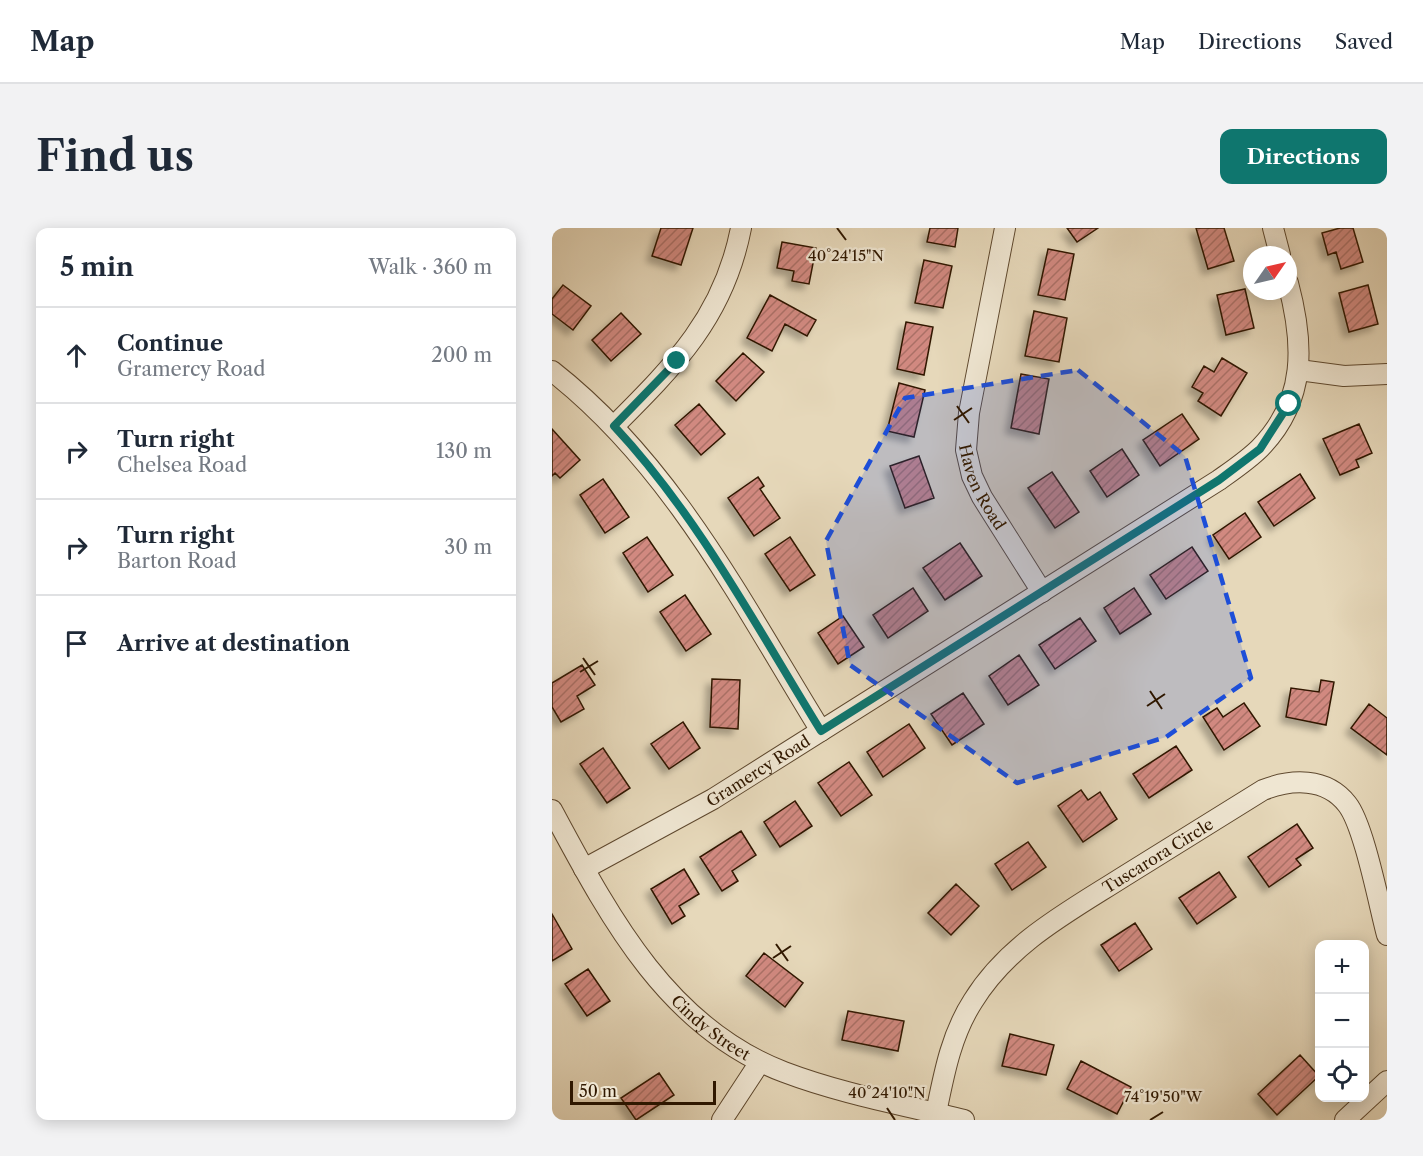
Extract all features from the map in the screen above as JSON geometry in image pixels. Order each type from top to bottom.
[{"type":"street","points":[[614,426],[694,339],[724,285],[741,228]]},
{"type":"street","name":"Haven Road","points":[[1005,228],[969,413],[966,450],[972,476],[982,497],[1042,592]]},
{"type":"street","points":[[1273,228],[1278,246]]},
{"type":"street","name":"Gramercy Road","points":[[584,869],[713,799],[1219,480],[1260,449],[1289,404],[1299,370],[1300,340],[1292,300]]},
{"type":"street","points":[[1299,370],[1344,376],[1387,374]]},
{"type":"street","points":[[552,371],[614,426],[661,478],[698,531],[821,731]]},
{"type":"street","name":"Tuscarora Circle","points":[[936,1113],[953,1041],[961,1022],[985,983],[1015,950],[1056,919],[1263,790],[1281,783],[1312,783],[1328,788],[1347,804],[1362,840],[1387,935]]},
{"type":"street","name":"Cindy Street","points":[[552,810],[617,927],[665,988],[709,1031],[760,1062],[828,1087],[964,1120]]},
{"type":"street","points":[[722,1120],[760,1062]]},
{"type":"street","points":[[1345,1120],[1387,1080]]},
{"type":"highlighted area","points":[[1078,370],[1185,456],[1251,678],[1166,737],[1017,783],[850,665],[826,541],[905,398]]},
{"type":"building","points":[[661,228],[693,228],[681,265],[652,256]]},
{"type":"building","points":[[930,228],[958,228],[955,247],[927,242]]},
{"type":"building","points":[[1067,228],[1098,228],[1077,242]]},
{"type":"building","points":[[1196,228],[1224,228],[1234,261],[1208,269]]},
{"type":"building","points":[[1340,228],[1353,228],[1363,262],[1341,269],[1336,252],[1328,255],[1322,233]]},
{"type":"building","points":[[782,242],[816,248],[809,284],[792,281],[794,271],[777,268]]},
{"type":"building","points":[[1048,249],[1074,254],[1065,300],[1038,295]]},
{"type":"building","points":[[924,260],[952,266],[943,308],[915,303]]},
{"type":"building","points":[[563,285],[591,306],[573,330],[552,314],[552,299]]},
{"type":"building","points":[[1368,285],[1378,324],[1349,332],[1339,293]]},
{"type":"building","points":[[1243,289],[1243,300],[1248,300],[1254,328],[1226,335],[1217,295]]},
{"type":"building","points":[[770,295],[816,320],[807,336],[785,324],[772,351],[747,338]]},
{"type":"building","points":[[1034,311],[1067,318],[1059,362],[1025,356]]},
{"type":"building","points":[[621,313],[641,334],[611,361],[592,340]]},
{"type":"building","points":[[906,322],[933,327],[924,375],[897,369]]},
{"type":"building","points":[[743,353],[764,372],[736,401],[716,381]]},
{"type":"building","points":[[1222,358],[1247,373],[1221,416],[1198,401],[1203,393],[1192,387],[1204,366],[1214,372]]},
{"type":"building","points":[[1021,374],[1049,379],[1039,434],[1011,428]]},
{"type":"building","points":[[899,383],[925,390],[914,437],[887,431]]},
{"type":"building","points":[[699,404],[725,434],[701,455],[675,425]]},
{"type":"building","points":[[1182,414],[1199,439],[1160,466],[1143,440]]},
{"type":"building","points":[[1359,424],[1372,453],[1356,460],[1359,467],[1340,475],[1323,439]]},
{"type":"building","points":[[552,429],[580,460],[560,478],[555,473],[552,476]]},
{"type":"building","points":[[1122,449],[1139,475],[1107,497],[1090,471]]},
{"type":"building","points":[[919,456],[934,498],[905,508],[890,466]]},
{"type":"building","points":[[1052,472],[1079,512],[1055,528],[1028,488]]},
{"type":"building","points":[[1300,474],[1315,498],[1274,526],[1258,502]]},
{"type":"building","points":[[758,477],[764,486],[760,489],[780,518],[754,536],[728,498]]},
{"type":"building","points":[[603,479],[629,517],[605,533],[580,495]]},
{"type":"building","points":[[1245,513],[1261,537],[1229,559],[1213,535]]},
{"type":"building","points":[[647,537],[673,575],[648,592],[623,553]]},
{"type":"building","points":[[790,537],[815,575],[790,591],[765,554]]},
{"type":"building","points":[[960,543],[982,576],[945,600],[923,568]]},
{"type":"building","points":[[1192,547],[1208,571],[1166,599],[1150,575]]},
{"type":"building","points":[[913,588],[928,611],[888,638],[873,615]]},
{"type":"building","points":[[1134,588],[1151,614],[1120,634],[1104,608]]},
{"type":"building","points":[[685,595],[711,634],[686,651],[660,612]]},
{"type":"building","points":[[843,616],[864,647],[838,664],[818,633]]},
{"type":"building","points":[[1080,618],[1096,641],[1055,669],[1039,645]]},
{"type":"building","points":[[1019,655],[1039,685],[1008,705],[989,676]]},
{"type":"building","points":[[582,665],[595,685],[577,696],[584,709],[561,722],[552,707],[552,683]]},
{"type":"building","points":[[712,679],[740,680],[738,729],[710,727]]},
{"type":"building","points":[[1321,680],[1334,682],[1326,725],[1286,717],[1291,688],[1319,692]]},
{"type":"building","points":[[963,693],[984,724],[952,745],[931,714]]},
{"type":"building","points":[[1244,703],[1260,726],[1224,750],[1203,717],[1217,708],[1223,717]]},
{"type":"building","points":[[1369,704],[1387,718],[1387,755],[1351,728]]},
{"type":"building","points":[[683,722],[700,748],[669,769],[651,744]]},
{"type":"building","points":[[909,724],[925,748],[883,777],[867,752]]},
{"type":"building","points":[[1176,746],[1192,770],[1149,798],[1133,774]]},
{"type":"building","points":[[603,748],[630,788],[607,803],[580,764]]},
{"type":"building","points":[[849,762],[872,795],[841,816],[818,783]]},
{"type":"building","points":[[1081,790],[1088,800],[1100,792],[1117,819],[1083,842],[1058,806]]},
{"type":"building","points":[[795,801],[812,826],[780,847],[764,822]]},
{"type":"building","points":[[1297,824],[1313,848],[1296,859],[1301,865],[1269,887],[1248,857]]},
{"type":"building","points":[[741,831],[756,855],[732,871],[738,881],[722,891],[700,857]]},
{"type":"building","points":[[1028,842],[1046,867],[1012,890],[995,864]]},
{"type":"building","points":[[684,869],[699,894],[679,906],[685,916],[672,924],[651,889]]},
{"type":"building","points":[[1219,872],[1236,897],[1197,924],[1179,898]]},
{"type":"building","points":[[956,884],[979,906],[951,935],[928,913]]},
{"type":"building","points":[[552,914],[572,949],[552,961]]},
{"type":"building","points":[[1135,923],[1152,949],[1119,971],[1101,945]]},
{"type":"building","points":[[764,953],[803,983],[785,1007],[746,976]]},
{"type":"building","points":[[588,969],[610,1001],[587,1016],[565,984]]},
{"type":"building","points":[[848,1011],[904,1021],[898,1051],[842,1040]]},
{"type":"building","points":[[1010,1034],[1054,1045],[1046,1075],[1002,1066]]},
{"type":"building","points":[[1300,1055],[1315,1072],[1315,1080],[1277,1115],[1258,1094]]},
{"type":"building","points":[[1081,1061],[1131,1087],[1117,1114],[1067,1089]]},
{"type":"building","points":[[659,1073],[674,1095],[636,1120],[621,1098]]},
{"type":"route","points":[[677,361],[614,426],[661,478],[698,531],[821,731],[1219,480],[1260,449],[1289,404]]}]
